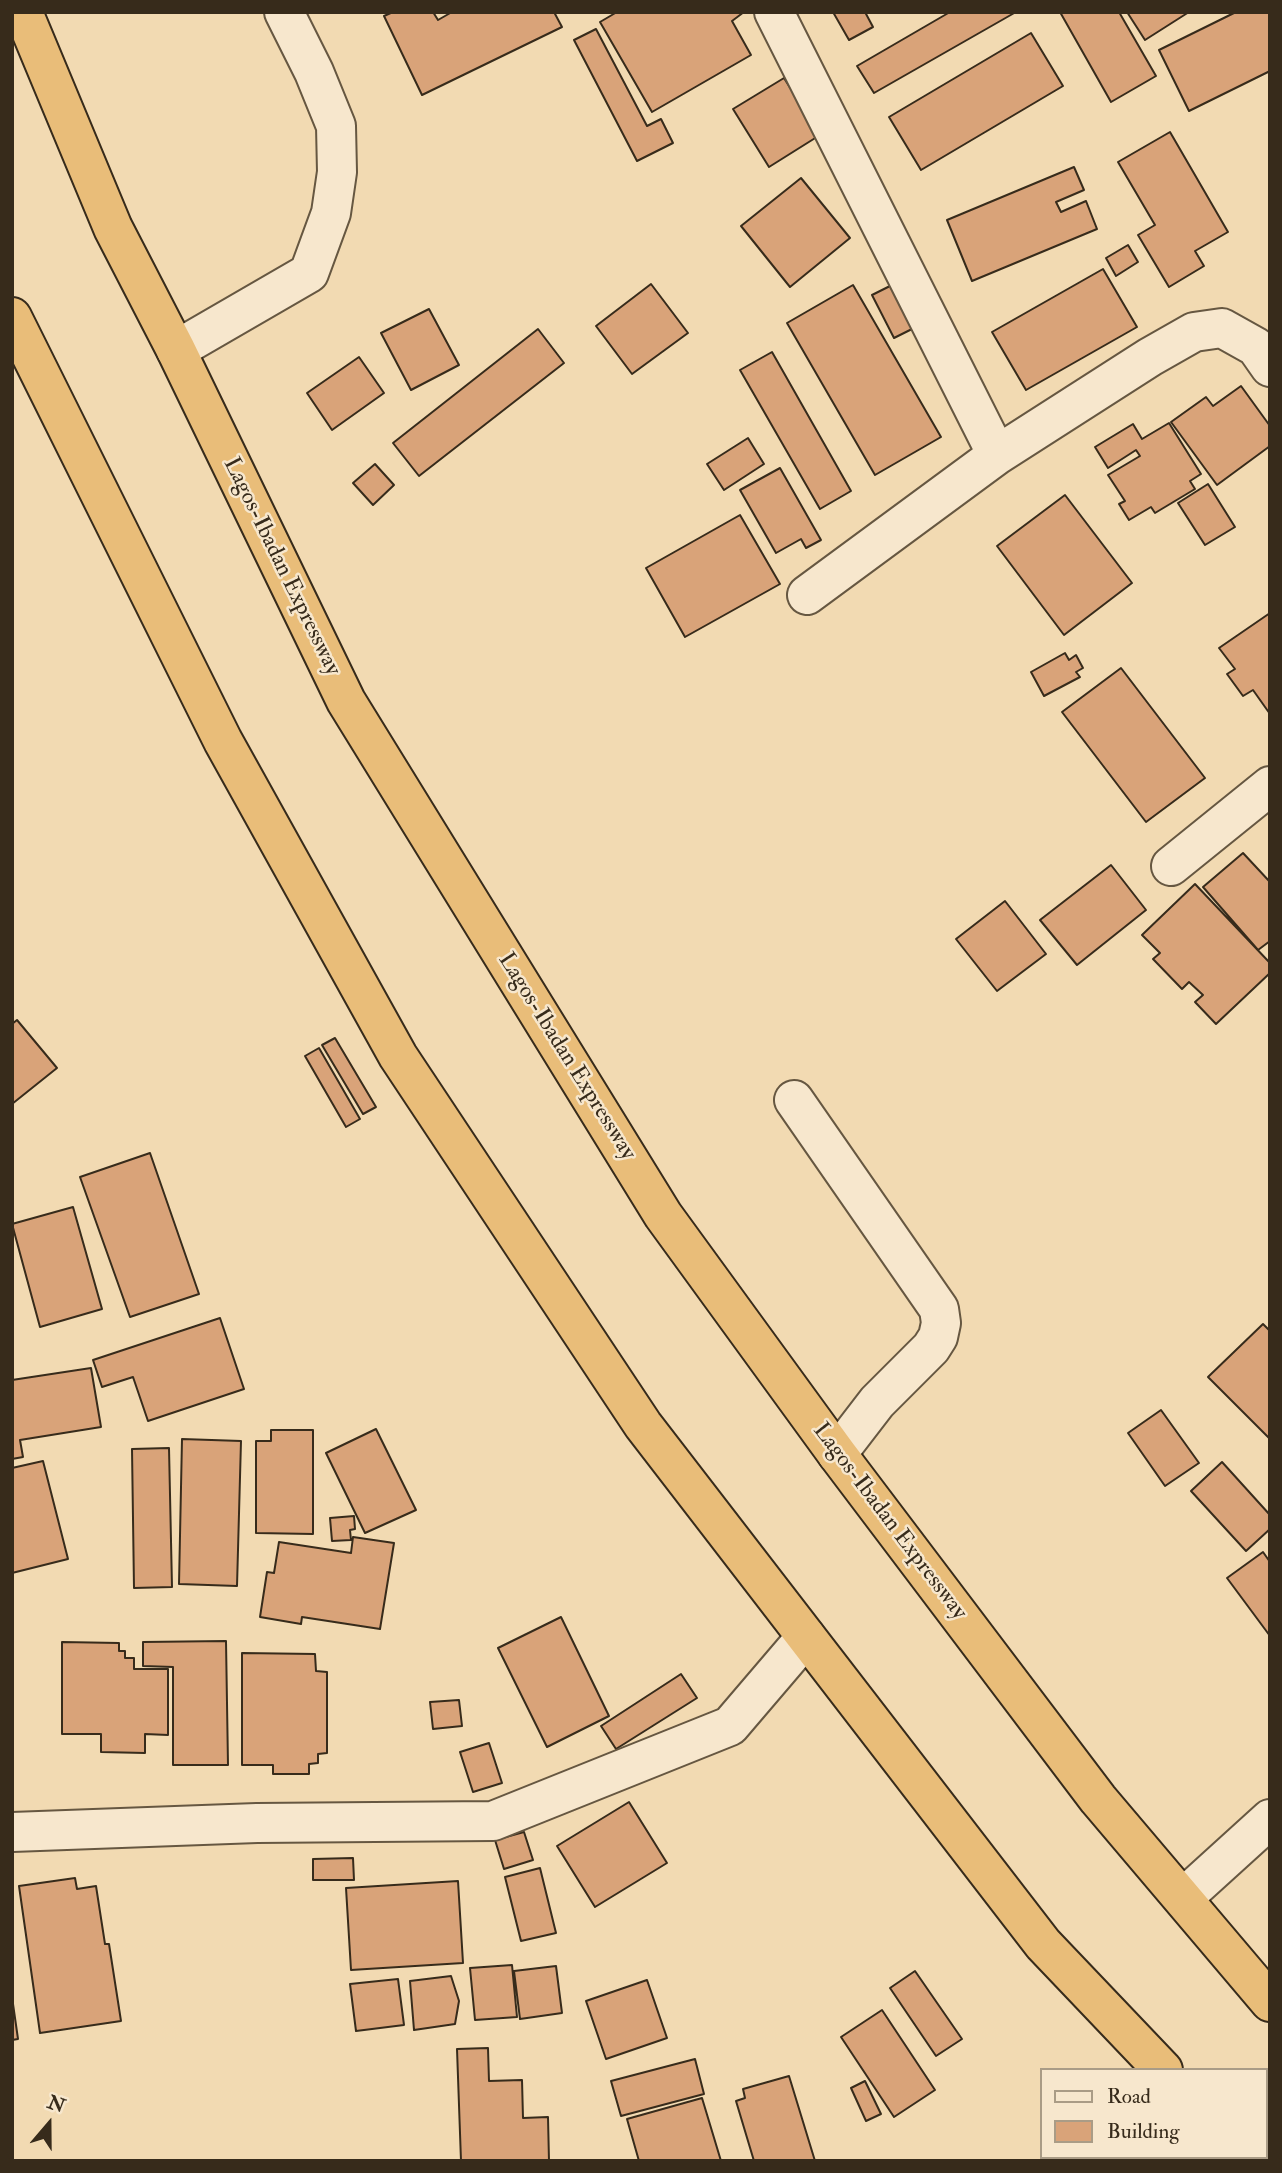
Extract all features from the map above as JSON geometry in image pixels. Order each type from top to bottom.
[{"type":"highway","name":"Lagos-Ibadan Expressway","points":[[23,12],[113,228],[176,351],[346,701],[663,1214],[837,1454],[1098,1799],[1270,2002]]},
{"type":"highway","points":[[12,317],[223,741],[398,1056],[643,1425],[1044,1944],[1161,2068]]},
{"type":"street","points":[[176,351],[309,273],[331,213],[337,172],[336,126],[314,72],[284,12]]},
{"type":"street","points":[[774,12],[997,455]]},
{"type":"street","points":[[807,595],[997,455],[1150,356],[1194,332],[1222,328],[1256,347],[1270,366]]},
{"type":"street","points":[[1171,866],[1270,786]]},
{"type":"street","points":[[794,1100],[939,1309],[941,1324],[938,1337],[931,1348],[916,1366],[877,1402],[837,1454]]},
{"type":"street","points":[[12,1832],[257,1823],[493,1821],[730,1726],[806,1637]]},
{"type":"street","points":[[1183,1898],[1270,1819]]},
{"type":"building","points":[[393,12],[433,12],[438,20],[452,12],[554,12],[562,27],[422,95],[384,16]]},
{"type":"building","points":[[617,12],[744,12],[732,21],[751,55],[652,112],[600,22]]},
{"type":"building","points":[[833,12],[865,12],[873,27],[849,40]]},
{"type":"building","points":[[950,12],[1016,12],[874,93],[857,66]]},
{"type":"building","points":[[1060,12],[1119,12],[1156,76],[1111,102]]},
{"type":"building","points":[[1127,12],[1189,12],[1145,40]]},
{"type":"building","points":[[1236,12],[1270,12],[1270,71],[1189,111],[1159,50]]},
{"type":"building","points":[[596,29],[647,126],[661,119],[673,143],[637,161],[574,40]]},
{"type":"building","points":[[1031,33],[1063,86],[921,170],[889,117]]},
{"type":"building","points":[[784,78],[820,135],[769,167],[733,109]]},
{"type":"building","points":[[1170,132],[1228,232],[1195,251],[1204,266],[1169,287],[1138,235],[1155,225],[1118,162]]},
{"type":"building","points":[[1074,167],[1084,190],[1056,202],[1061,212],[1086,201],[1097,229],[972,281],[947,220]]},
{"type":"building","points":[[801,178],[850,238],[790,287],[741,226]]},
{"type":"building","points":[[1128,245],[1138,262],[1116,276],[1106,258]]},
{"type":"building","points":[[1103,269],[1137,327],[1026,390],[992,332]]},
{"type":"building","points":[[900,281],[922,324],[894,338],[872,295]]},
{"type":"building","points":[[651,284],[688,333],[632,374],[596,326]]},
{"type":"building","points":[[853,285],[941,437],[875,475],[787,323]]},
{"type":"building","points":[[429,309],[459,365],[411,390],[381,333]]},
{"type":"building","points":[[538,329],[564,363],[419,476],[393,443]]},
{"type":"building","points":[[772,352],[851,491],[820,509],[740,370]]},
{"type":"building","points":[[359,357],[384,393],[332,430],[307,393]]},
{"type":"building","points":[[1241,386],[1270,426],[1270,446],[1217,485],[1171,422],[1206,397],[1213,406]]},
{"type":"building","points":[[1169,423],[1201,474],[1190,481],[1195,489],[1155,513],[1151,507],[1129,520],[1119,504],[1125,501],[1108,475],[1140,456],[1136,450],[1108,468],[1095,447],[1133,424],[1142,439]]},
{"type":"building","points":[[748,438],[764,464],[724,490],[707,464]]},
{"type":"building","points":[[375,464],[394,485],[373,505],[353,483]]},
{"type":"building","points":[[780,468],[821,540],[806,548],[801,539],[776,553],[740,490]]},
{"type":"building","points":[[1208,484],[1235,527],[1205,545],[1178,503]]},
{"type":"building","points":[[1065,495],[1132,583],[1064,635],[997,546]]},
{"type":"building","points":[[740,515],[780,584],[685,637],[646,568]]},
{"type":"building","points":[[1270,613],[1270,714],[1253,690],[1243,696],[1227,674],[1235,669],[1219,648]]},
{"type":"building","points":[[1065,653],[1069,660],[1076,655],[1083,668],[1076,672],[1080,677],[1044,696],[1031,672]]},
{"type":"building","points":[[1121,668],[1205,778],[1146,822],[1062,712]]},
{"type":"building","points":[[1243,853],[1270,882],[1270,941],[1258,950],[1203,887]]},
{"type":"building","points":[[1111,865],[1146,910],[1077,965],[1040,920]]},
{"type":"building","points":[[1195,884],[1270,963],[1270,973],[1216,1024],[1195,1002],[1203,995],[1189,982],[1182,989],[1153,959],[1160,953],[1142,935]]},
{"type":"building","points":[[1005,901],[1046,954],[997,991],[956,939]]},
{"type":"building","points":[[17,1020],[57,1068],[12,1104],[12,1024]]},
{"type":"building","points":[[335,1038],[376,1107],[363,1114],[322,1045]]},
{"type":"building","points":[[319,1048],[360,1119],[346,1127],[305,1056]]},
{"type":"building","points":[[150,1153],[199,1294],[130,1317],[80,1177]]},
{"type":"building","points":[[73,1207],[102,1309],[40,1327],[12,1224]]},
{"type":"building","points":[[220,1318],[244,1389],[148,1421],[133,1377],[102,1387],[93,1360]]},
{"type":"building","points":[[1263,1324],[1270,1331],[1270,1439],[1208,1377]]},
{"type":"building","points":[[91,1368],[101,1427],[20,1440],[23,1457],[12,1459],[12,1380]]},
{"type":"building","points":[[1161,1410],[1199,1463],[1165,1486],[1128,1433]]},
{"type":"building","points":[[376,1429],[416,1510],[365,1533],[326,1453]]},
{"type":"building","points":[[271,1430],[313,1430],[313,1534],[256,1533],[256,1441],[271,1441]]},
{"type":"building","points":[[182,1439],[241,1441],[237,1586],[179,1584]]},
{"type":"building","points":[[169,1448],[172,1587],[134,1588],[132,1449]]},
{"type":"building","points":[[43,1461],[68,1559],[12,1573],[12,1468]]},
{"type":"building","points":[[1222,1462],[1270,1515],[1270,1529],[1246,1551],[1191,1491]]},
{"type":"building","points":[[354,1516],[355,1529],[350,1530],[351,1540],[332,1541],[330,1518]]},
{"type":"building","points":[[353,1537],[394,1543],[380,1629],[302,1617],[301,1624],[260,1617],[267,1572],[274,1573],[279,1542],[351,1553]]},
{"type":"building","points":[[1263,1552],[1270,1562],[1270,1636],[1227,1578]]},
{"type":"building","points":[[561,1617],[609,1716],[547,1747],[498,1648]]},
{"type":"building","points":[[226,1641],[228,1765],[173,1765],[173,1667],[143,1666],[143,1642]]},
{"type":"building","points":[[62,1642],[119,1643],[119,1651],[125,1651],[125,1658],[134,1658],[134,1669],[168,1669],[168,1735],[145,1734],[145,1753],[101,1752],[101,1734],[62,1734]]},
{"type":"building","points":[[242,1653],[315,1654],[316,1671],[327,1672],[327,1753],[318,1754],[318,1763],[309,1764],[309,1774],[273,1774],[273,1765],[242,1765]]},
{"type":"building","points":[[681,1674],[697,1698],[616,1749],[601,1726]]},
{"type":"building","points":[[459,1700],[462,1726],[433,1729],[430,1702]]},
{"type":"building","points":[[489,1743],[502,1783],[473,1792],[460,1752]]},
{"type":"building","points":[[629,1802],[667,1863],[595,1907],[557,1846]]},
{"type":"building","points":[[524,1832],[533,1860],[504,1869],[495,1840]]},
{"type":"building","points":[[353,1858],[354,1880],[313,1880],[313,1859]]},
{"type":"building","points":[[540,1868],[556,1933],[521,1941],[505,1877]]},
{"type":"building","points":[[75,1878],[77,1889],[96,1886],[105,1944],[109,1944],[121,2021],[40,2033],[19,1886]]},
{"type":"building","points":[[458,1881],[463,1963],[351,1970],[346,1888]]},
{"type":"building","points":[[512,1965],[517,2017],[475,2020],[470,1968]]},
{"type":"building","points":[[556,1966],[562,2013],[520,2019],[514,1971]]},
{"type":"building","points":[[915,1971],[962,2039],[936,2056],[890,1988]]},
{"type":"building","points":[[451,1976],[459,2001],[455,2024],[414,2030],[410,1981]]},
{"type":"building","points":[[398,1979],[404,2025],[356,2031],[350,1984]]},
{"type":"building","points":[[647,1980],[667,2038],[606,2059],[586,2001]]},
{"type":"building","points":[[12,1997],[18,2039],[12,2040]]},
{"type":"building","points":[[882,2010],[935,2090],[894,2117],[841,2037]]},
{"type":"building","points":[[488,2048],[489,2081],[522,2080],[523,2118],[548,2117],[549,2161],[461,2161],[457,2049]]},
{"type":"building","points":[[695,2059],[704,2094],[621,2116],[611,2081]]},
{"type":"building","points":[[789,2076],[815,2161],[754,2161],[736,2101],[745,2098],[743,2089]]},
{"type":"building","points":[[865,2081],[881,2114],[866,2121],[851,2088]]},
{"type":"building","points":[[702,2098],[721,2161],[639,2161],[627,2119]]}]
